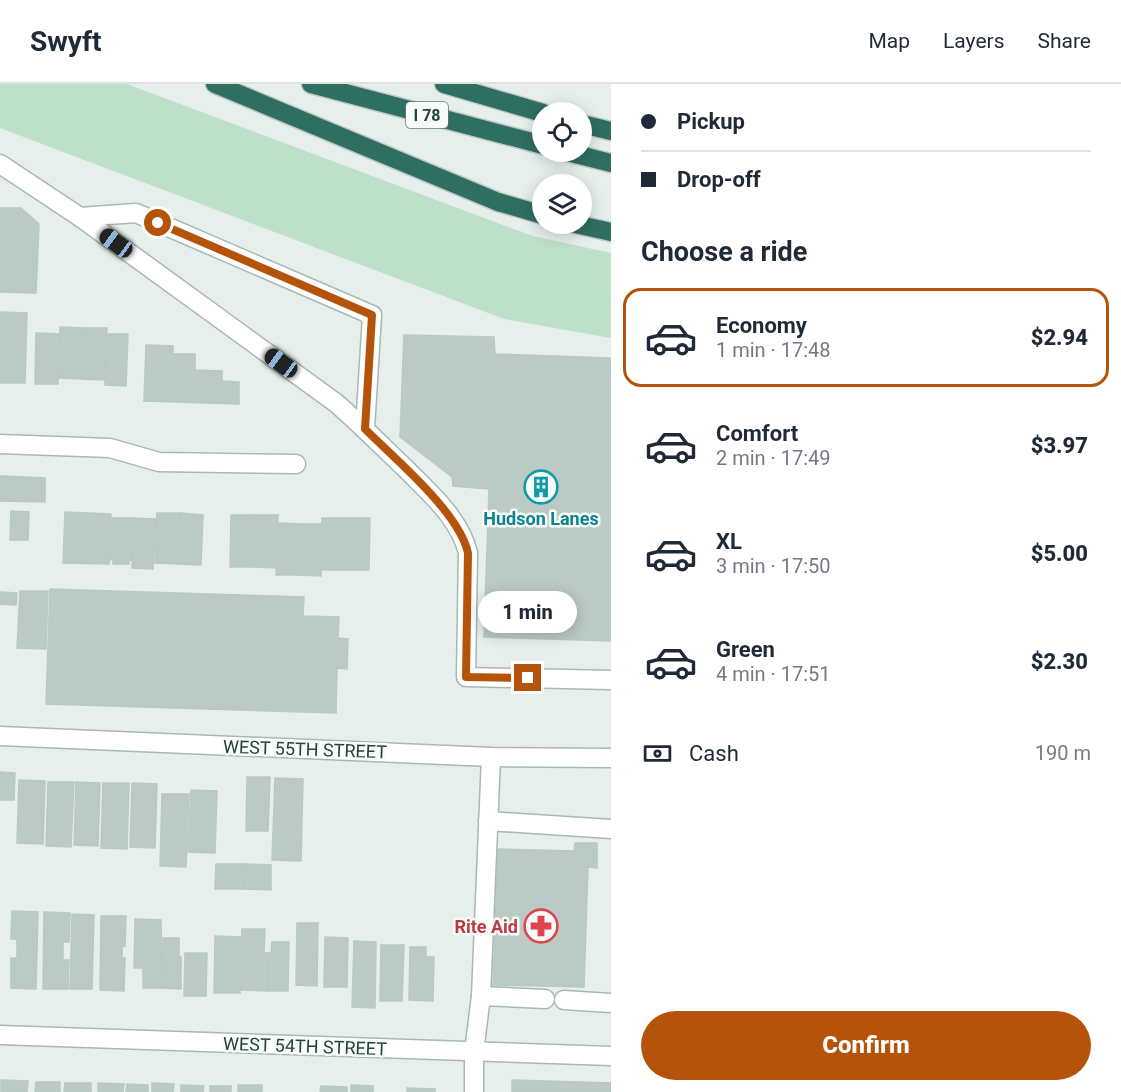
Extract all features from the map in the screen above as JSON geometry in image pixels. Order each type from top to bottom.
[{"type":"highway","points":[[215,84],[498,202],[532,212]]},
{"type":"highway","name":"I 78","points":[[311,84],[532,142]]},
{"type":"highway","name":"I 78","points":[[444,84],[532,110]]},
{"type":"highway","points":[[592,126],[611,131]]},
{"type":"highway","points":[[592,158],[611,163]]},
{"type":"highway","points":[[592,228],[611,232]]},
{"type":"street","points":[[0,164],[80,217],[336,402],[431,495],[454,521],[466,542],[468,553],[466,677],[611,680]]},
{"type":"street","points":[[80,217],[136,213],[372,315],[365,429]]},
{"type":"street","points":[[0,444],[110,448],[159,462],[296,464]]},
{"type":"street","name":"WEST 55TH STREET","points":[[0,736],[491,757],[611,758]]},
{"type":"street","points":[[474,1092],[474,1052],[481,996],[491,757]]},
{"type":"street","points":[[488,821],[611,829]]},
{"type":"street","points":[[481,996],[611,1003]]},
{"type":"street","name":"WEST 54TH STREET","points":[[0,1035],[611,1056]]},
{"type":"green space","points":[[0,84],[127,84],[533,236],[611,253],[611,338],[504,319],[0,128]]},
{"type":"building","points":[[0,208],[21,208],[39,224],[36,293],[0,292]]},
{"type":"building","points":[[0,312],[27,313],[25,383],[0,383]]},
{"type":"building","points":[[60,327],[84,328],[83,379],[59,378]]},
{"type":"building","points":[[84,328],[107,328],[104,380],[83,379]]},
{"type":"building","points":[[36,333],[60,334],[58,384],[35,384]]},
{"type":"building","points":[[106,334],[128,334],[126,386],[105,385]]},
{"type":"building","name":"Hudson Lanes","points":[[404,335],[494,337],[495,354],[611,358],[611,641],[484,637],[489,489],[453,486],[452,477],[400,437]]},
{"type":"building","points":[[146,345],[173,346],[173,354],[195,354],[195,370],[222,371],[222,381],[239,382],[239,404],[144,401]]},
{"type":"building","points":[[0,476],[45,478],[45,502],[0,501]]},
{"type":"building","points":[[11,511],[29,512],[28,540],[10,540]]},
{"type":"building","points":[[65,512],[111,514],[109,564],[63,563]]},
{"type":"building","points":[[157,513],[180,513],[178,564],[155,563]]},
{"type":"building","points":[[180,513],[203,515],[201,565],[178,564]]},
{"type":"building","points":[[231,515],[255,515],[254,567],[230,567]]},
{"type":"building","points":[[255,515],[278,515],[277,568],[254,567]]},
{"type":"building","points":[[110,518],[134,518],[132,560],[129,564],[113,564],[113,560],[109,559]]},
{"type":"building","points":[[134,518],[156,519],[153,569],[132,568]]},
{"type":"building","points":[[322,518],[345,518],[344,570],[321,570]]},
{"type":"building","points":[[345,518],[370,518],[369,570],[344,570]]},
{"type":"building","points":[[278,523],[300,524],[298,575],[276,575]]},
{"type":"building","points":[[300,524],[322,524],[321,576],[298,575]]},
{"type":"building","points":[[50,589],[304,597],[303,616],[339,617],[338,638],[348,639],[347,669],[337,668],[336,713],[46,704]]},
{"type":"building","points":[[20,591],[48,591],[46,649],[17,648]]},
{"type":"building","points":[[0,592],[17,593],[16,605],[0,604]]},
{"type":"building","points":[[0,772],[15,773],[14,800],[0,800]]},
{"type":"building","points":[[247,777],[270,777],[268,831],[246,831]]},
{"type":"building","points":[[275,778],[303,779],[301,861],[272,860]]},
{"type":"building","points":[[19,780],[45,781],[43,844],[17,843]]},
{"type":"building","points":[[48,782],[74,782],[71,847],[46,846]]},
{"type":"building","points":[[76,782],[100,783],[98,846],[74,845]]},
{"type":"building","points":[[103,783],[129,783],[127,849],[101,848]]},
{"type":"building","points":[[132,783],[157,784],[155,848],[130,847]]},
{"type":"building","points":[[191,790],[217,791],[215,853],[188,852]]},
{"type":"building","points":[[162,794],[189,794],[186,867],[160,866]]},
{"type":"building","name":"Rite Aid","points":[[575,843],[597,843],[597,868],[588,867],[584,987],[493,985],[498,849],[574,851]]},
{"type":"building","points":[[216,864],[245,864],[244,889],[215,889]]},
{"type":"building","points":[[245,864],[271,865],[271,890],[244,889]]},
{"type":"building","points":[[12,911],[38,912],[36,989],[11,988],[11,958],[17,958],[17,939],[11,939]]},
{"type":"building","points":[[44,912],[70,913],[69,942],[63,942],[63,960],[69,960],[68,989],[43,989]]},
{"type":"building","points":[[72,914],[94,915],[92,989],[70,989]]},
{"type":"building","points":[[101,916],[126,916],[125,946],[122,947],[122,958],[125,958],[124,991],[100,990]]},
{"type":"building","points":[[135,919],[161,920],[162,988],[143,988],[143,968],[134,968]]},
{"type":"building","points":[[297,923],[318,923],[317,986],[296,985]]},
{"type":"building","points":[[242,929],[265,929],[264,953],[268,953],[268,991],[240,990]]},
{"type":"building","points":[[215,936],[241,937],[240,993],[214,993]]},
{"type":"building","points":[[325,937],[348,938],[347,987],[324,987]]},
{"type":"building","points":[[163,938],[179,938],[181,989],[162,988]]},
{"type":"building","points":[[354,941],[376,942],[375,1008],[352,1007]]},
{"type":"building","points":[[272,942],[289,942],[288,991],[268,991],[268,953],[271,953]]},
{"type":"building","points":[[381,945],[404,945],[402,1001],[380,1001]]},
{"type":"building","points":[[410,947],[426,947],[426,957],[434,957],[433,1001],[409,1000]]},
{"type":"building","points":[[185,953],[207,953],[206,996],[184,996]]},
{"type":"building","points":[[1,1080],[28,1081],[27,1092],[1,1092]]},
{"type":"building","points":[[512,1080],[611,1083],[611,1092],[512,1092]]},
{"type":"building","points":[[36,1082],[60,1082],[60,1092],[35,1092]]},
{"type":"building","points":[[65,1083],[91,1083],[91,1092],[64,1092]]},
{"type":"building","points":[[98,1083],[124,1084],[123,1092],[98,1092]]},
{"type":"building","points":[[152,1083],[174,1084],[173,1092],[152,1092]]},
{"type":"building","points":[[127,1084],[148,1085],[148,1092],[126,1092]]},
{"type":"building","points":[[181,1085],[204,1086],[203,1092],[181,1092]]},
{"type":"building","points":[[238,1085],[262,1085],[262,1092],[238,1092]]},
{"type":"building","points":[[351,1085],[373,1086],[373,1092],[351,1092]]},
{"type":"building","points":[[210,1086],[231,1086],[231,1092],[210,1092]]},
{"type":"building","points":[[321,1086],[347,1087],[347,1092],[320,1092]]},
{"type":"building","points":[[407,1088],[435,1089],[435,1092],[407,1092]]},
{"type":"place","name":"Hudson Lanes","points":[[541,487]]},
{"type":"place","name":"Rite Aid","points":[[541,926]]},
{"type":"route","points":[[158,223],[372,315],[365,429],[431,495],[454,521],[466,542],[468,553],[466,677],[528,678]]}]
